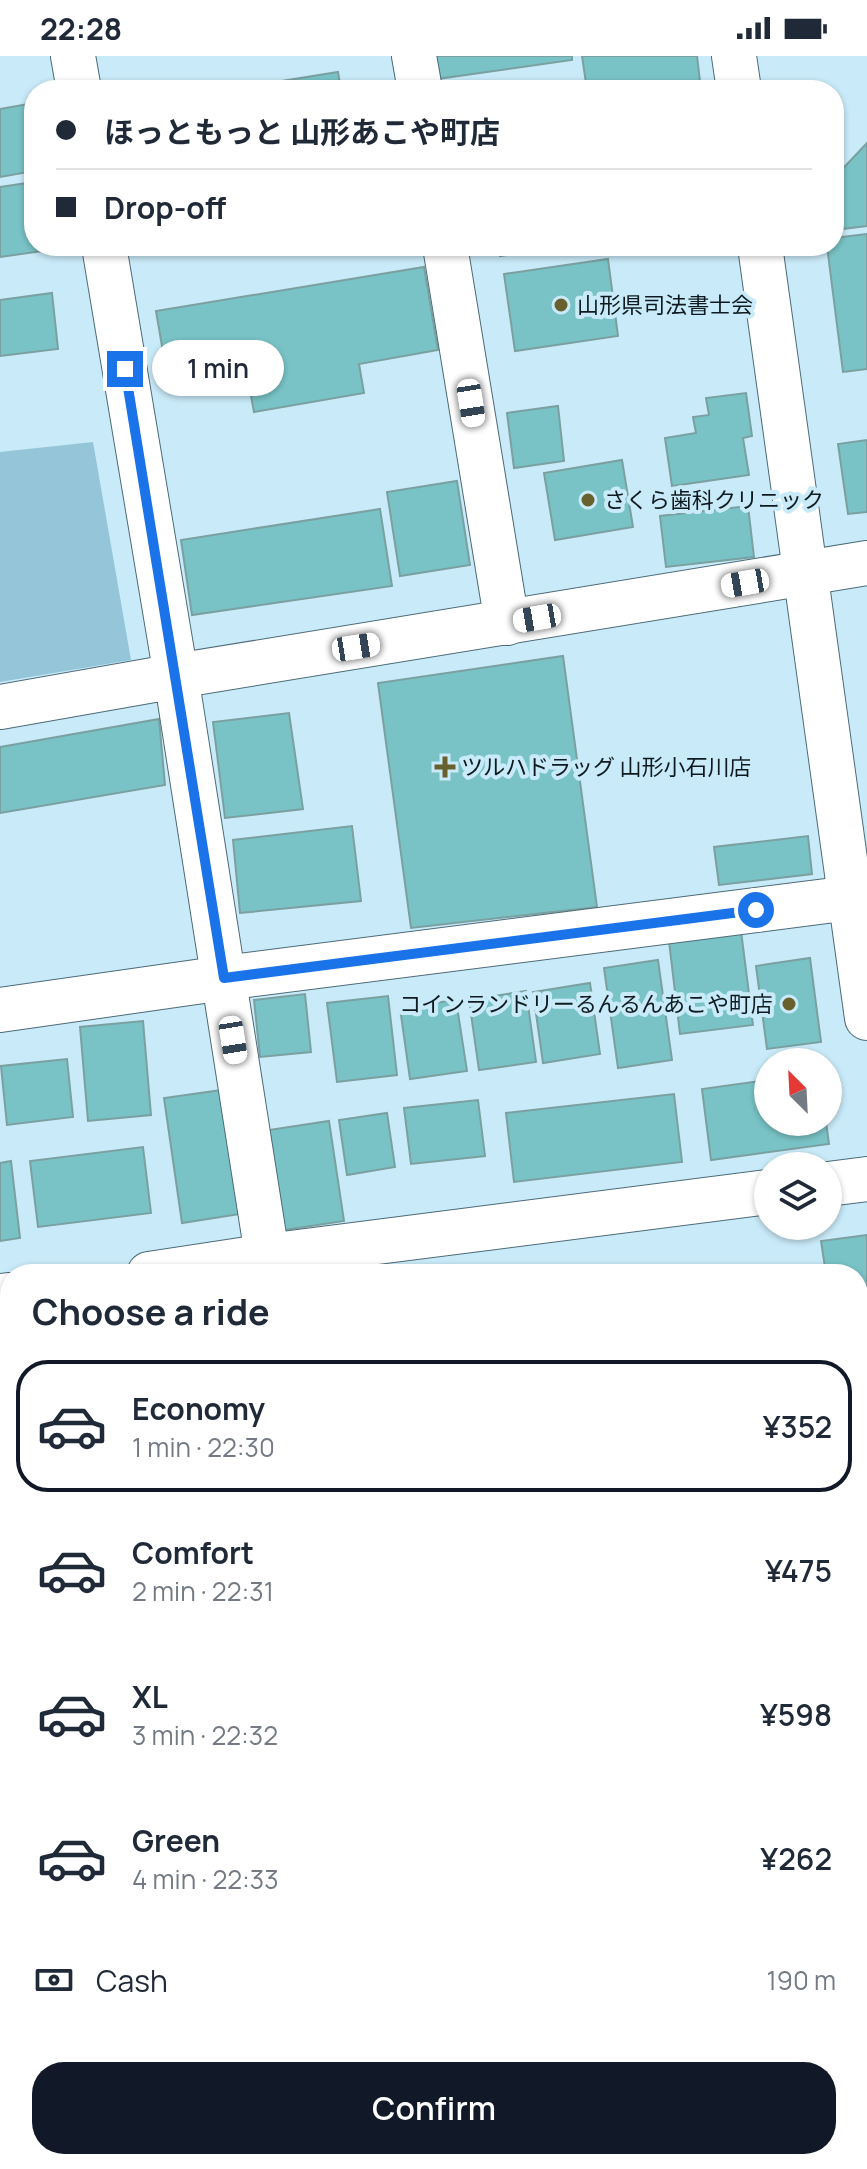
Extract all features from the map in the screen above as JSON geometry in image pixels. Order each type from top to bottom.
[{"type":"street","points":[[73,56],[77,80]]},
{"type":"street","points":[[414,56],[418,80]]},
{"type":"street","points":[[734,56],[738,80]]},
{"type":"street","points":[[106,256],[269,1264]]},
{"type":"street","points":[[447,256],[507,623]]},
{"type":"street","points":[[761,256],[867,1018]]},
{"type":"street","points":[[0,707],[867,563]]},
{"type":"street","points":[[0,1010],[224,978],[850,898]]},
{"type":"street","points":[[842,1182],[867,1179]]},
{"type":"street","points":[[276,1264],[754,1194]]},
{"type":"shaded area","points":[[93,442],[131,660],[0,682],[0,452]]},
{"type":"building","points":[[434,56],[572,56],[572,60],[437,79]]},
{"type":"building","points":[[582,56],[697,56],[700,80],[586,80]]},
{"type":"building","points":[[338,72],[339,80],[288,80]]},
{"type":"building","points":[[24,105],[24,173],[0,177],[0,109]]},
{"type":"building","points":[[867,143],[867,226],[844,229],[844,167]]},
{"type":"building","points":[[24,183],[24,254],[0,257],[0,187]]},
{"type":"building","points":[[867,234],[867,369],[843,372],[828,256],[844,256],[844,237]]},
{"type":"building","name":"山形県司法書士会","points":[[608,259],[618,336],[515,351],[504,274]]},
{"type":"building","points":[[424,267],[438,350],[359,364],[364,393],[254,412],[248,380],[170,393],[156,311]]},
{"type":"building","points":[[52,293],[58,349],[0,356],[0,300]]},
{"type":"building","points":[[746,393],[752,436],[743,438],[749,475],[672,486],[665,438],[696,433],[693,417],[709,415],[706,398]]},
{"type":"building","points":[[558,406],[564,461],[514,468],[507,413]]},
{"type":"building","points":[[867,440],[867,512],[848,514],[838,444]]},
{"type":"building","name":"さくら歯科クリニック","points":[[622,460],[633,527],[555,540],[544,473]]},
{"type":"building","points":[[457,481],[470,565],[400,576],[387,492]]},
{"type":"building","points":[[748,506],[754,557],[666,567],[660,516]]},
{"type":"building","points":[[380,509],[392,586],[192,615],[181,540]]},
{"type":"building","points":[[563,656],[597,907],[411,928],[378,683]]},
{"type":"building","points":[[289,713],[303,809],[225,818],[213,722]]},
{"type":"building","points":[[159,719],[165,785],[0,813],[0,747]]},
{"type":"building","points":[[352,826],[361,901],[240,913],[233,840]]},
{"type":"building","points":[[808,836],[812,874],[719,885],[714,847]]},
{"type":"building","points":[[741,931],[753,1025],[680,1034],[669,941]]},
{"type":"building","name":"コインランドリーるんるんあこや町店","points":[[810,958],[821,1042],[767,1048],[756,966]]},
{"type":"building","points":[[658,960],[672,1060],[618,1068],[604,968]]},
{"type":"building","points":[[590,983],[600,1054],[543,1063],[533,992]]},
{"type":"building","points":[[526,991],[536,1062],[479,1070],[469,1000]]},
{"type":"building","points":[[305,994],[311,1052],[260,1057],[254,1000]]},
{"type":"building","points":[[388,996],[397,1075],[337,1082],[327,1003]]},
{"type":"building","points":[[456,1000],[467,1071],[410,1079],[400,1008]]},
{"type":"building","points":[[143,1021],[151,1115],[88,1121],[80,1027]]},
{"type":"building","points":[[67,1059],[73,1117],[7,1125],[1,1066]]},
{"type":"building","points":[[754,1082],[754,1136],[828,1136],[829,1144],[711,1160],[702,1089]]},
{"type":"building","points":[[222,1090],[240,1214],[182,1223],[164,1098]]},
{"type":"building","points":[[674,1094],[682,1162],[514,1182],[506,1113]]},
{"type":"building","points":[[478,1100],[485,1156],[411,1164],[404,1108]]},
{"type":"building","points":[[387,1113],[395,1167],[347,1175],[339,1120]]},
{"type":"building","points":[[329,1121],[344,1221],[284,1230],[269,1130]]},
{"type":"building","points":[[143,1147],[151,1213],[38,1227],[30,1161]]},
{"type":"building","points":[[11,1161],[20,1238],[0,1241],[0,1163]]},
{"type":"building","points":[[867,1235],[867,1264],[824,1264],[821,1241]]},
{"type":"place","name":"山形県司法書士会","points":[[561,305]]},
{"type":"place","name":"さくら歯科クリニック","points":[[588,500]]},
{"type":"place","name":"ツルハドラッグ 山形小石川店","points":[[445,767]]},
{"type":"place","name":"コインランドリーるんるんあこや町店","points":[[789,1004]]},
{"type":"route","points":[[125,369],[224,978],[756,910]]}]
